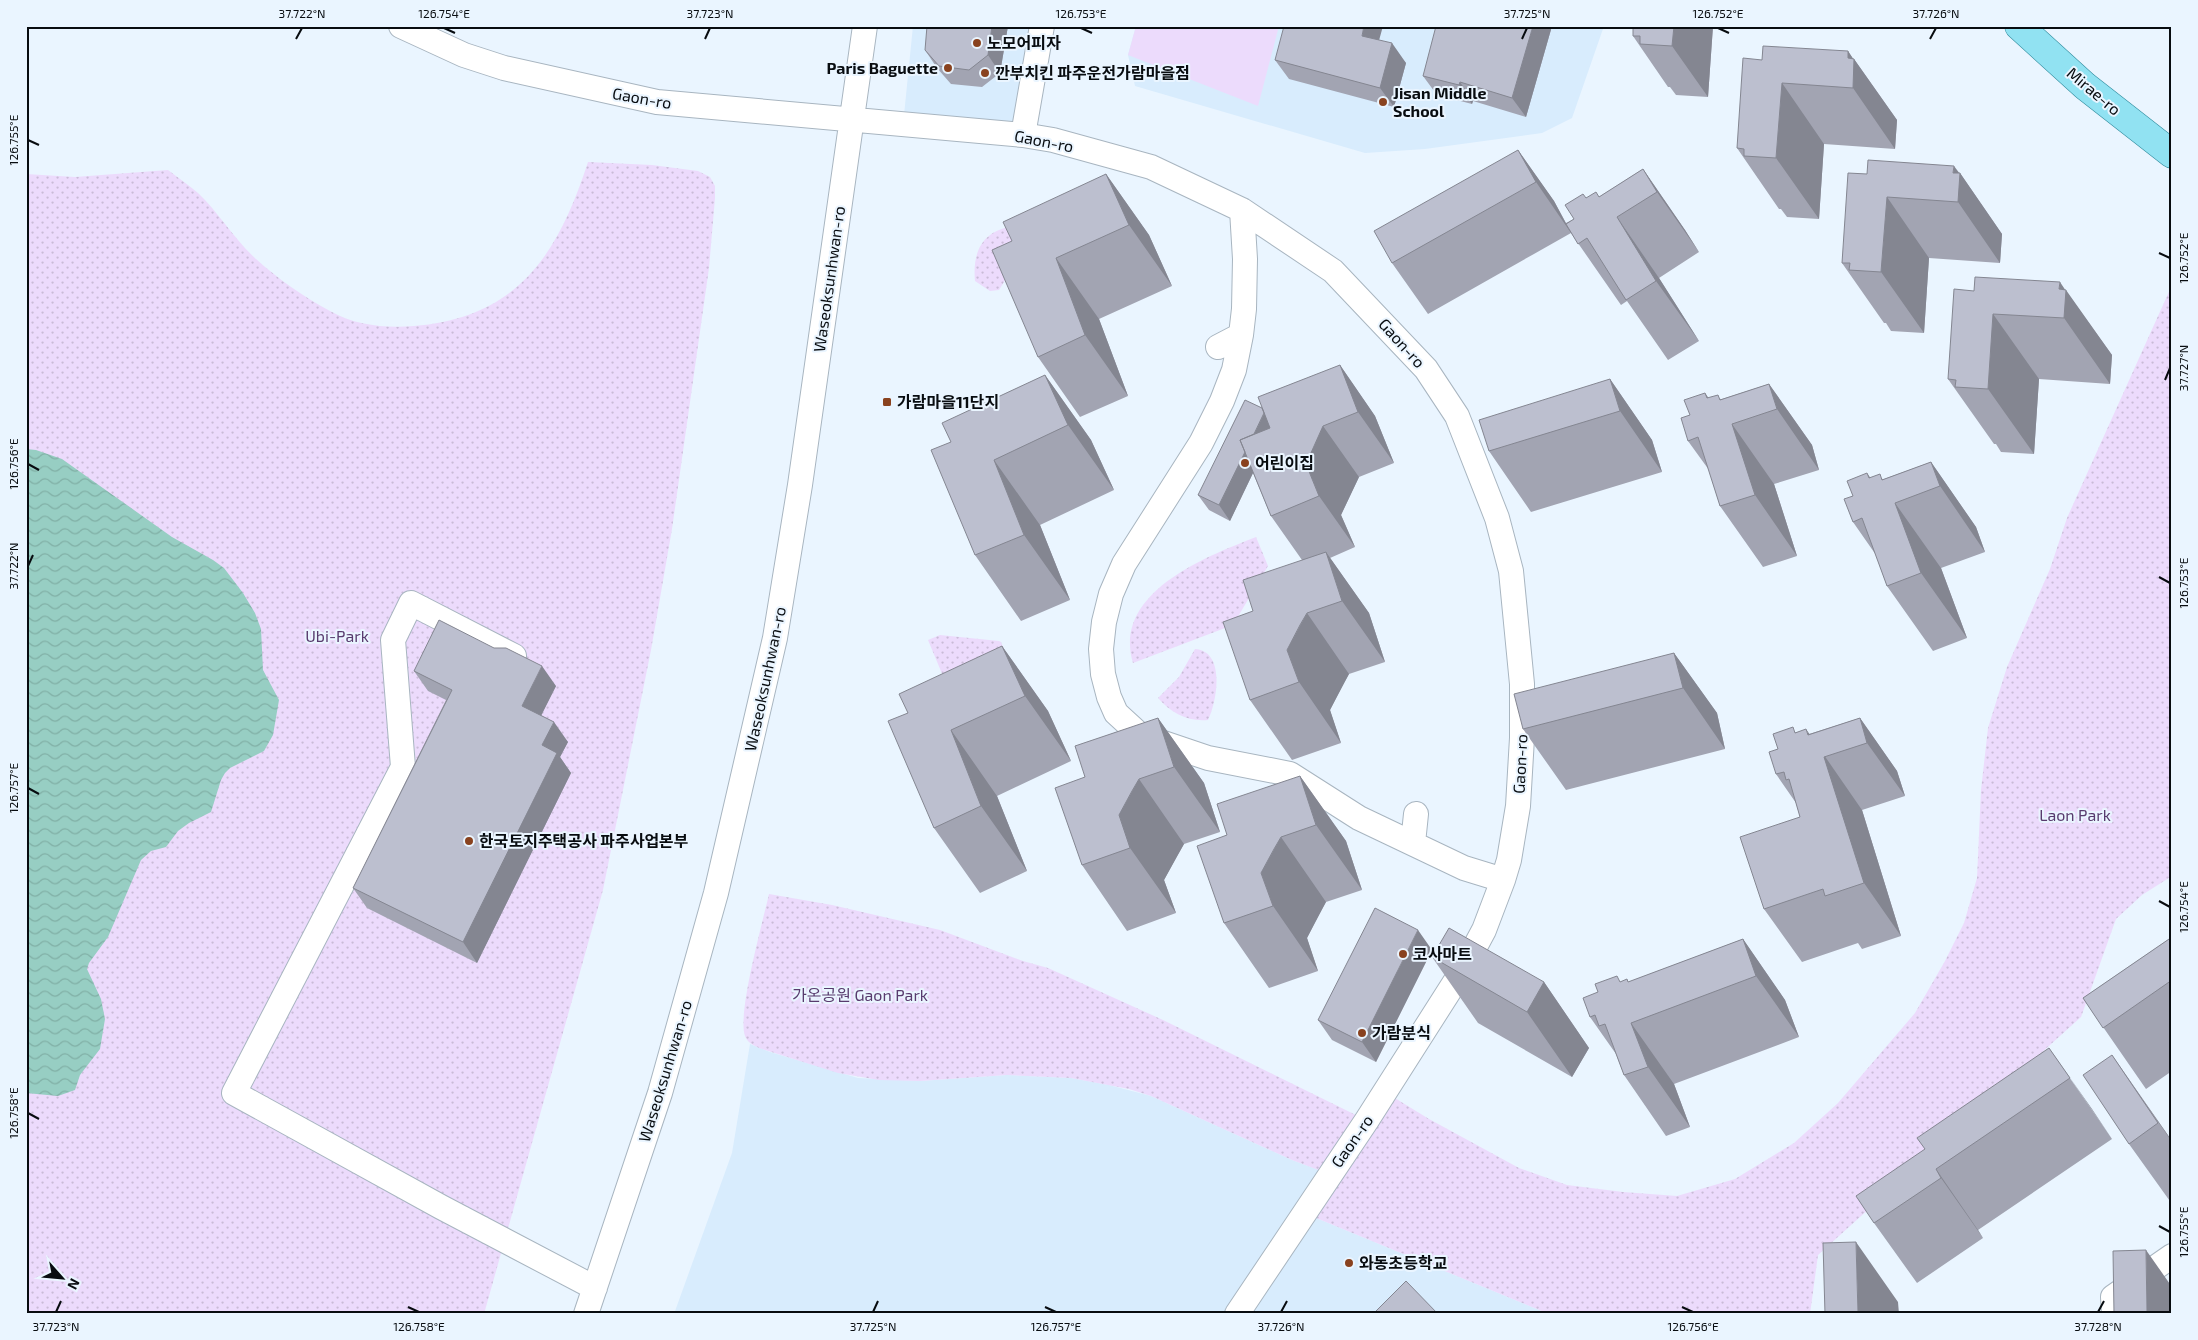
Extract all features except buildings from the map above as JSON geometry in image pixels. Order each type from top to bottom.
[{"type":"main road","name":"Mirae-ro","points":[[2018,26],[2085,86],[2172,154]]},
{"type":"street","name":"Gaon-ro","points":[[401,26],[464,55],[504,68],[657,102],[1023,135],[1053,140],[1151,167],[1242,210],[1333,271],[1426,369],[1457,416],[1478,440],[1511,571],[1522,684],[1518,806],[1509,860],[1484,930],[1462,970],[1364,1126],[1237,1314]]},
{"type":"street","name":"Waseoksunhwan-ro","points":[[586,1314],[660,1093],[716,893],[776,638],[800,485],[865,26]]},
{"type":"street","points":[[1023,135],[1042,26]]},
{"type":"street","points":[[1242,210],[1245,259],[1241,335],[1234,370],[1222,401],[1201,443],[1124,564],[1112,594],[1104,622],[1101,649],[1109,697],[1116,712],[1140,734],[1208,758],[1290,774],[1359,818],[1464,868],[1503,880]]},
{"type":"street","points":[[1218,347],[1241,335]]},
{"type":"street","points":[[514,656],[411,604],[393,640],[403,767],[234,1093],[441,1207],[596,1288]]},
{"type":"street","points":[[1412,843],[1416,814]]},
{"type":"street","points":[[2114,1314],[2114,1297],[2172,1256]]},
{"type":"shaded area","points":[[913,26],[1042,26],[1023,135],[903,125]]},
{"type":"shaded area","name":"Jisan Middle School","points":[[1136,26],[1604,26],[1572,118],[1542,133],[1425,149],[1365,153],[1135,86],[1128,55]]},
{"type":"shaded area","points":[[750,1044],[770,1052],[858,1078],[920,1081],[1007,1075],[1071,1078],[1109,1085],[1151,1096],[1292,1160],[1330,1174],[1304,1213],[1549,1314],[674,1314],[732,1153]]},
{"type":"green space","points":[[1136,26],[1279,26],[1258,106],[1128,55]]},
{"type":"green space","name":"Ubi-Park","points":[[588,162],[652,165],[698,171],[710,177],[715,186],[715,198],[709,268],[672,529],[651,650],[603,890],[484,1314],[26,1314],[26,174],[75,177],[168,170],[198,193],[256,259],[301,294],[350,320],[371,325],[403,327],[450,320],[481,310],[507,294],[529,275],[547,252],[563,225]]},
{"type":"green space","points":[[1016,226],[1007,277],[999,290],[990,291],[975,281],[978,251],[988,237],[1005,228]]},
{"type":"green space","name":"Laon Park","points":[[2172,285],[2172,876],[2142,895],[2116,919],[2081,1017],[1818,1255],[1810,1314],[1549,1314],[1304,1213],[1329,1174],[1292,1160],[1151,1096],[1129,1089],[1071,1078],[1007,1075],[920,1081],[879,1080],[838,1073],[759,1048],[750,1043],[746,1038],[743,1025],[747,989],[769,894],[832,905],[940,930],[1023,961],[1048,968],[1163,1020],[1366,1120],[1385,1092],[1429,1119],[1519,1168],[1567,1185],[1677,1196],[1735,1179],[1794,1143],[1838,1103],[1915,1013],[1964,923],[1977,878],[1981,790],[1988,728],[2007,667],[2050,569],[2067,518]]},
{"type":"green space","points":[[1256,537],[1268,566],[1233,625],[1133,663],[1130,638],[1136,617],[1149,598],[1168,581],[1189,567],[1212,555]]},
{"type":"green space","points":[[940,635],[999,641],[1004,649],[943,676],[928,640]]},
{"type":"green space","points":[[1195,649],[1205,652],[1211,658],[1215,668],[1216,690],[1208,720],[1194,720],[1180,715],[1168,708],[1158,698],[1179,677]]},
{"type":"water","points":[[26,449],[36,450],[62,459],[172,537],[224,568],[255,613],[261,629],[263,670],[279,700],[273,735],[264,751],[230,768],[225,773],[211,812],[178,831],[166,847],[151,851],[141,860],[108,937],[89,963],[87,969],[101,999],[105,1019],[100,1049],[80,1075],[75,1090],[58,1096],[26,1093]]},
{"type":"place","name":"노모어피자","points":[[977,43]]},
{"type":"place","name":"Paris Baguette","points":[[948,68]]},
{"type":"place","name":"깐부치킨 파주운전가람마을점","points":[[985,73]]},
{"type":"place","name":"Jisan Middle School","points":[[1383,102]]},
{"type":"place","name":"가람마을11단지","points":[[887,402]]},
{"type":"place","name":"어린이집","points":[[1245,463]]},
{"type":"place","name":"한국토지주택공사 파주사업본부","points":[[469,841]]},
{"type":"place","name":"코사마트","points":[[1403,954]]},
{"type":"place","name":"가람분식","points":[[1362,1033]]},
{"type":"place","name":"와동초등학교","points":[[1349,1263]]},
{"type":"park label","name":"가온공원 Gaon Park","points":[[860,995]]}]
